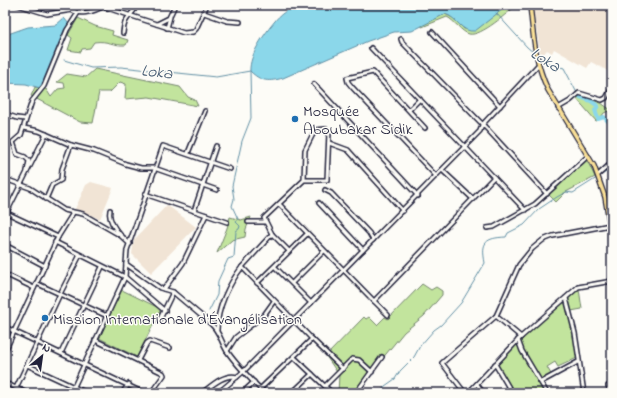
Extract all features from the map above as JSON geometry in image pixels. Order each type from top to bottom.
[{"type":"main road","points":[[530,5],[538,65],[548,90],[598,175],[605,197],[612,238]]},
{"type":"street","points":[[18,5],[47,14],[72,10],[83,5]]},
{"type":"street","points":[[67,5],[72,10],[79,13],[91,12],[105,6]]},
{"type":"street","points":[[27,171],[28,158],[17,154],[13,145],[14,140],[20,135],[32,101],[45,85],[67,30],[83,5]]},
{"type":"street","points":[[98,5],[105,6],[179,32],[193,32],[207,5]]},
{"type":"street","points":[[123,33],[125,21],[128,16],[132,15],[137,5]]},
{"type":"street","points":[[157,24],[165,22],[175,5]]},
{"type":"street","points":[[204,13],[227,21],[240,22]]},
{"type":"street","points":[[167,28],[170,15]]},
{"type":"street","points":[[432,32],[500,106]]},
{"type":"street","points":[[401,39],[402,42],[547,194]]},
{"type":"street","points":[[371,48],[525,210]]},
{"type":"street","points":[[218,393],[244,371],[418,196],[480,131],[482,125],[538,65]]},
{"type":"street","points":[[425,128],[373,72],[347,78],[348,82],[436,176]]},
{"type":"street","points":[[314,84],[418,196]]},
{"type":"street","points":[[558,108],[570,101],[579,93],[602,100],[606,98],[612,88]]},
{"type":"street","points":[[409,110],[420,99]]},
{"type":"street","points":[[188,154],[205,111]]},
{"type":"street","points":[[5,114],[19,119],[25,119]]},
{"type":"street","points":[[19,119],[24,127],[46,134],[71,145],[94,151],[141,168],[154,168],[217,190]]},
{"type":"street","points":[[289,251],[272,234],[265,222],[265,216],[304,180],[306,148],[315,130],[328,130],[329,143],[327,180],[304,180]]},
{"type":"street","points":[[46,134],[6,214],[58,237]]},
{"type":"street","points":[[329,143],[348,150],[403,211]]},
{"type":"street","points":[[46,199],[52,185],[61,180],[62,169],[71,145]]},
{"type":"street","points":[[71,393],[125,277],[130,244],[145,194],[163,146],[230,169]]},
{"type":"street","points":[[194,211],[204,186],[216,146]]},
{"type":"street","points":[[487,228],[494,227],[535,204],[588,156]]},
{"type":"street","points":[[598,175],[608,166],[612,168]]},
{"type":"street","points":[[442,170],[473,199]]},
{"type":"street","points":[[374,301],[494,177]]},
{"type":"street","points":[[5,179],[19,186],[30,188],[46,199],[73,213],[83,214],[123,237]]},
{"type":"street","points":[[325,190],[331,193],[369,233],[373,240]]},
{"type":"street","points":[[145,194],[227,222]]},
{"type":"street","points":[[319,203],[363,250]]},
{"type":"street","points":[[279,204],[343,271],[388,315]]},
{"type":"street","points":[[110,210],[109,216],[111,221],[130,244]]},
{"type":"street","points":[[5,351],[55,242],[73,213]]},
{"type":"street","points":[[164,289],[183,263],[206,215]]},
{"type":"street","points":[[248,222],[265,222]]},
{"type":"street","points":[[464,393],[442,363],[496,316],[519,265],[532,249],[542,240],[553,236],[610,225]]},
{"type":"street","points":[[217,330],[217,321],[228,288],[242,267],[272,234]]},
{"type":"street","points":[[257,283],[307,234]]},
{"type":"street","points":[[55,242],[102,267],[125,277],[165,311]]},
{"type":"street","points":[[5,245],[45,266]]},
{"type":"street","points":[[292,283],[324,251]]},
{"type":"street","points":[[16,388],[80,255]]},
{"type":"street","points":[[126,264],[164,289],[173,292],[217,330],[227,351],[264,393]]},
{"type":"street","points":[[61,353],[102,267]]},
{"type":"street","points":[[242,267],[343,369]]},
{"type":"street","points":[[275,267],[310,303]]},
{"type":"street","points":[[5,274],[34,288]]},
{"type":"street","points":[[468,393],[521,337],[578,288],[612,281]]},
{"type":"street","points":[[36,283],[107,316]]},
{"type":"street","points":[[160,321],[173,292]]},
{"type":"street","points":[[566,298],[575,332],[578,362],[584,393]]},
{"type":"street","points":[[227,351],[236,337],[264,315],[274,301]]},
{"type":"street","points":[[496,316],[521,337]]},
{"type":"street","points":[[5,327],[129,384],[144,393]]},
{"type":"street","points":[[260,389],[312,339]]},
{"type":"street","points":[[96,340],[164,374],[151,393]]},
{"type":"street","points":[[518,340],[522,350],[547,393]]},
{"type":"street","points":[[138,360],[147,343],[150,341],[170,348]]},
{"type":"street","points":[[294,357],[332,393]]},
{"type":"street","points":[[356,393],[382,357]]},
{"type":"street","points":[[325,386],[352,359],[359,360],[372,372]]},
{"type":"street","points":[[540,382],[578,362]]},
{"type":"street","points":[[496,364],[512,393]]},
{"type":"street","points":[[27,365],[87,393]]},
{"type":"street","points":[[294,392],[312,374]]},
{"type":"street","points":[[202,393],[216,383],[231,376],[237,377]]},
{"type":"street","points":[[242,393],[254,382]]},
{"type":"street","points":[[5,383],[27,393]]},
{"type":"street","points":[[122,393],[129,384]]},
{"type":"street","points":[[477,384],[482,393]]},
{"type":"shaded area","points":[[532,5],[612,5],[612,73],[591,62],[587,68],[554,49],[552,53],[547,50],[541,57]]},
{"type":"shaded area","points":[[91,182],[113,188],[100,219],[75,209],[86,185]]},
{"type":"shaded area","points":[[167,205],[196,227],[151,273],[132,254],[134,240]]},
{"type":"green space","points":[[508,5],[517,5],[487,28],[474,34],[466,33],[447,17],[422,27],[421,25],[445,14],[453,18],[464,29],[479,27]]},
{"type":"green space","points":[[78,18],[95,26],[113,31],[112,35],[128,40],[126,45],[94,42],[90,48],[82,49],[81,52],[68,50],[72,38],[68,35]]},
{"type":"green space","points":[[95,69],[180,87],[188,97],[195,100],[198,106],[149,97],[125,99],[126,84],[120,82],[110,92],[99,92],[93,123],[80,122],[31,96],[35,87],[46,89],[51,97],[58,89],[65,88],[64,83],[57,82],[67,74],[86,77]]},
{"type":"green space","points":[[579,95],[601,103],[611,110],[604,113],[599,120],[596,121],[576,98]]},
{"type":"green space","points":[[586,158],[595,177],[566,192],[556,202],[547,193]]},
{"type":"green space","points":[[230,217],[241,220],[251,217],[246,229],[245,237],[232,240],[217,253],[227,228]]},
{"type":"green space","points":[[422,284],[431,290],[436,287],[442,291],[442,295],[424,316],[404,332],[354,393],[338,393],[339,375],[326,356],[364,317],[366,319],[369,317],[377,325],[385,317],[388,319]]},
{"type":"green space","points":[[579,289],[582,309],[571,311],[579,357],[558,367],[555,362],[547,367],[552,376],[543,382],[549,393],[514,393],[497,364],[520,340]]},
{"type":"green space","points":[[122,290],[161,309],[137,357],[99,338]]},
{"type":"water","points":[[294,5],[508,5],[475,31],[466,30],[453,18],[445,14],[412,31],[394,32],[368,41],[283,78],[265,80],[254,75],[250,71],[250,65],[262,38],[277,19]]},
{"type":"water","points":[[64,18],[69,24],[44,83],[40,88],[26,84],[5,83],[5,35],[28,27],[56,25]]},
{"type":"waterway","name":"Loka","points":[[496,13],[534,53]]},
{"type":"waterway","name":"Loka","points":[[538,56],[550,64],[564,68],[577,93]]},
{"type":"waterway","points":[[64,60],[91,68],[121,67],[216,77],[250,71],[251,118],[242,141],[232,186],[234,199],[232,206],[238,219],[236,222],[240,226],[236,231],[234,257],[228,259],[218,281],[217,295],[209,311]]},
{"type":"waterway","name":"Loka","points":[[580,97],[591,101],[598,106],[595,110],[598,119],[604,117],[612,125]]},
{"type":"waterway","points":[[380,393],[385,386],[395,379],[400,371],[414,357],[420,346],[434,330],[441,325],[461,303],[485,263],[484,246],[486,242],[489,240],[506,237],[508,233],[524,225],[539,209],[557,197],[566,192],[573,193],[611,169]]},
{"type":"place","name":"Mosquée Aboubakar Sidik","points":[[295,119]]},
{"type":"place","name":"Mission Internationale d'Évangélisation","points":[[45,318]]}]
